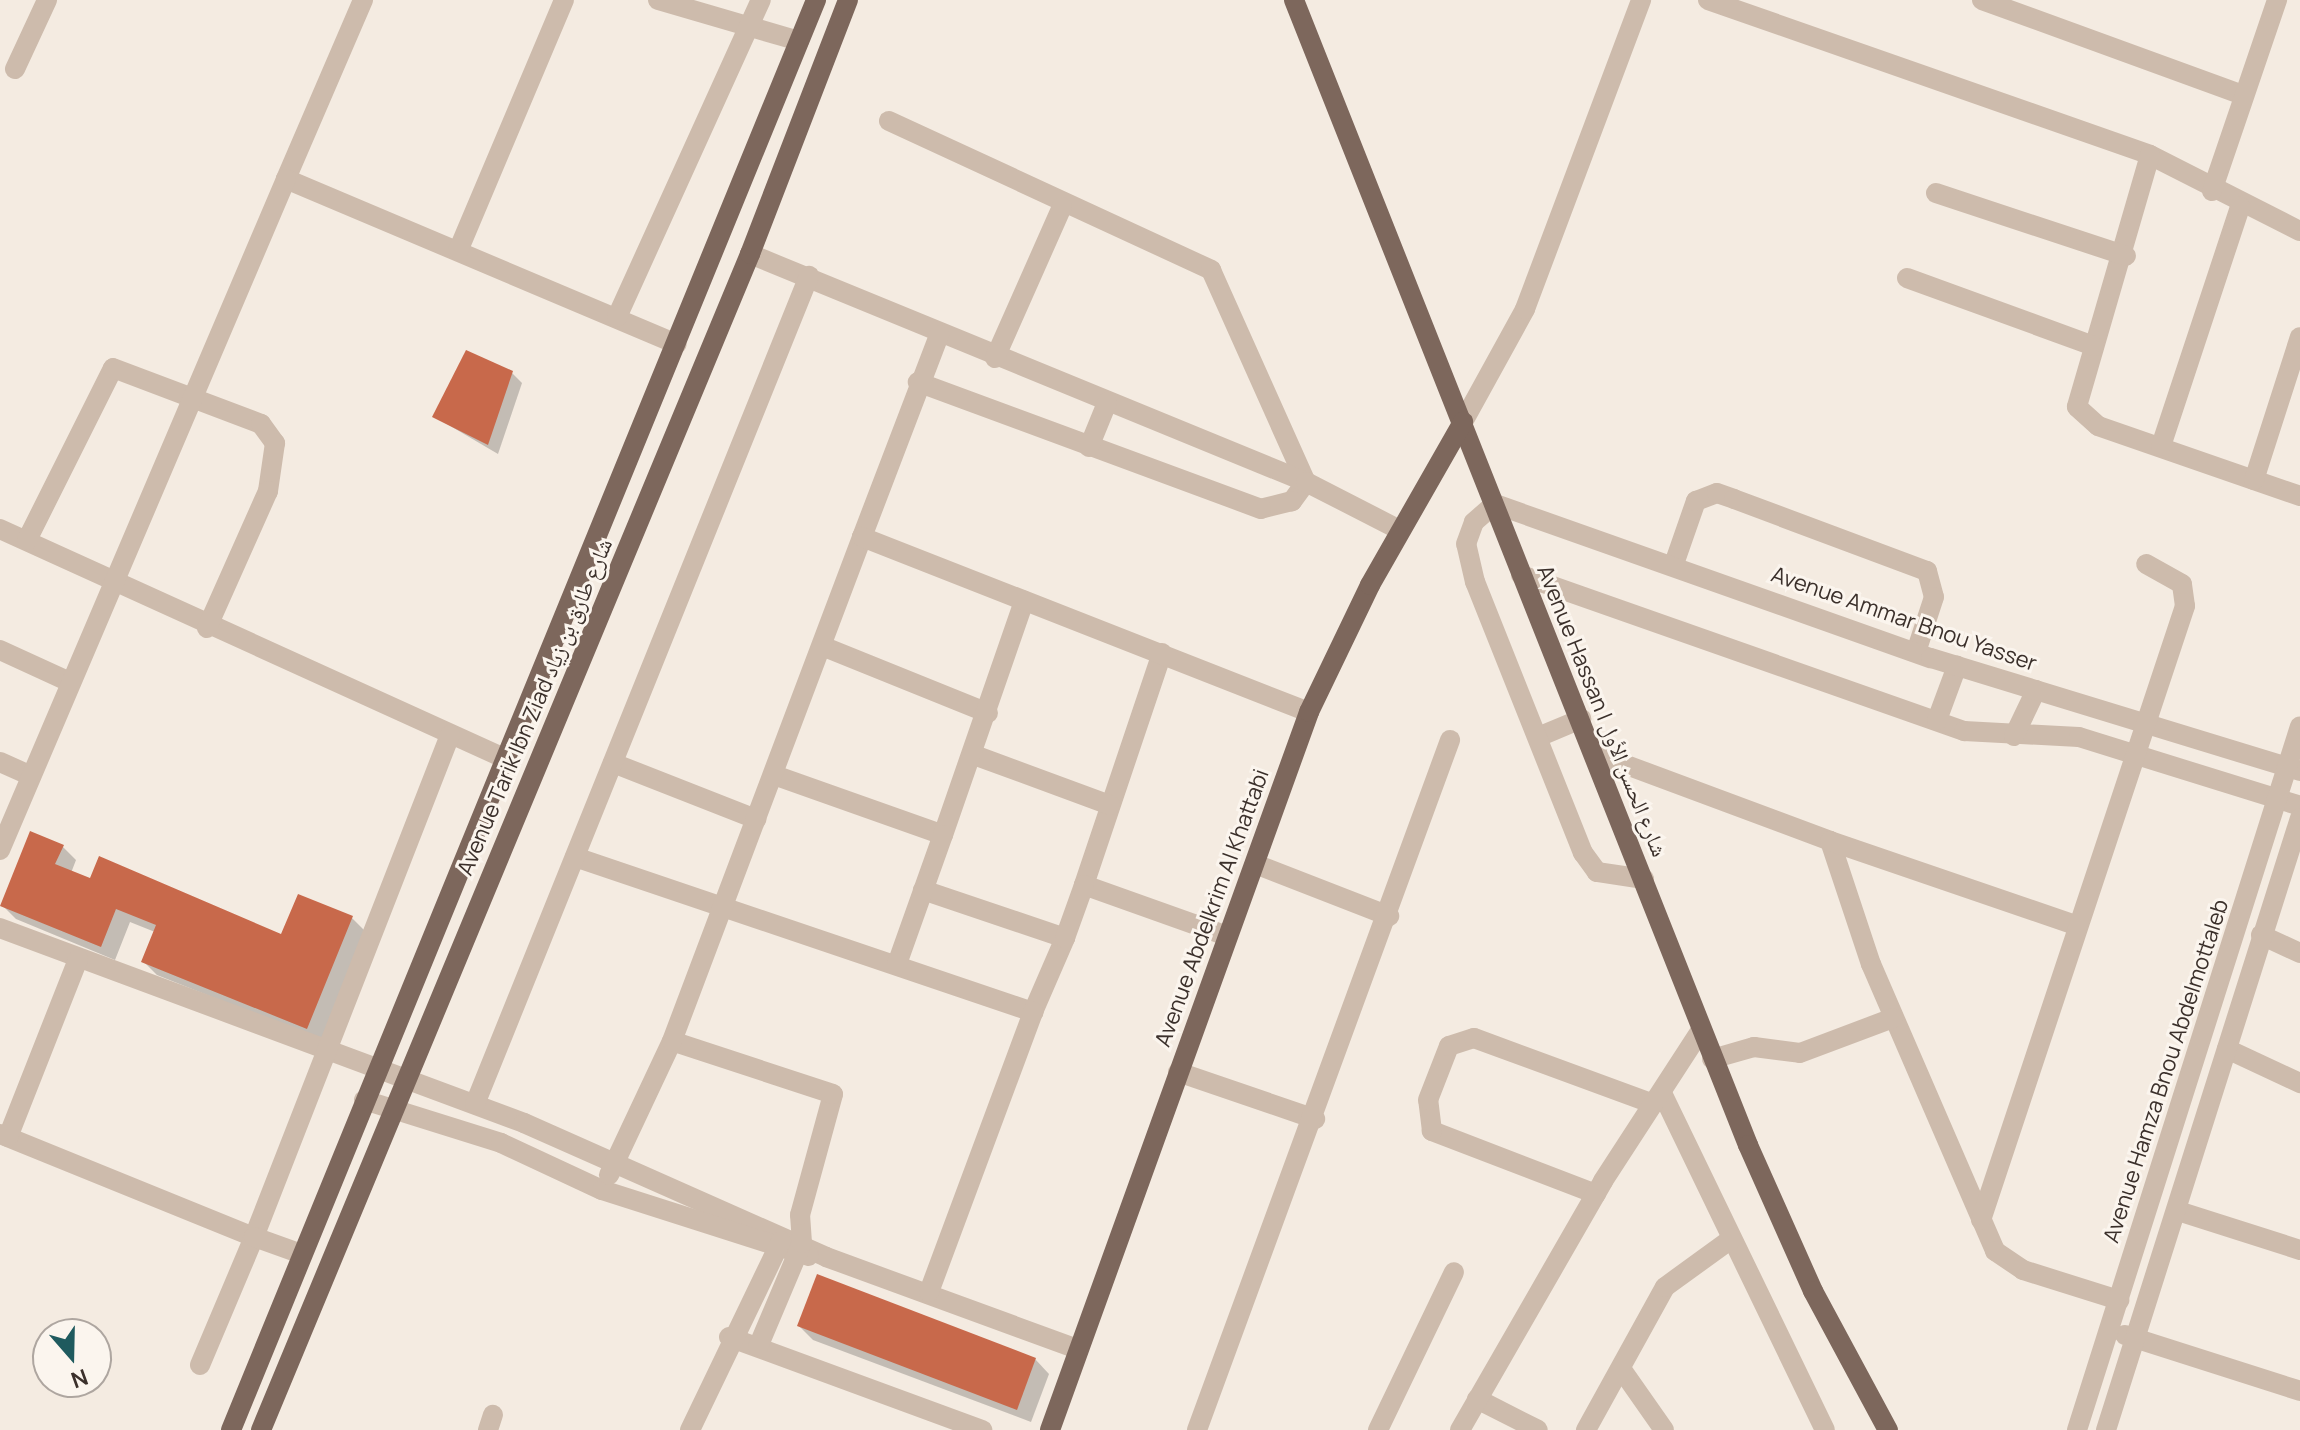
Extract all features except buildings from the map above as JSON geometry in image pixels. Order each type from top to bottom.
[{"type":"main road","name":"Avenue Tarik Ibn Ziad شارع طارق بن زياد","points":[[231,1430],[299,1253],[506,759],[816,0]]},
{"type":"main road","name":"Avenue Tarik Ibn Ziad شارع طارق بن زياد","points":[[261,1430],[391,1110],[750,254],[848,0]]},
{"type":"main road","name":"Avenue Hassan I شارع الحسن الأول","points":[[1294,0],[1581,719],[1712,1059],[1787,1236],[1888,1430]]},
{"type":"main road","name":"Avenue Abdelkrim Al Khattabi","points":[[1050,1430],[1309,712],[1400,530],[1463,422]]},
{"type":"street","points":[[15,69],[47,0]]},
{"type":"street","points":[[0,850],[111,582],[363,0]]},
{"type":"street","points":[[458,251],[564,0]]},
{"type":"street","points":[[658,0],[799,41]]},
{"type":"street","points":[[617,317],[761,0]]},
{"type":"street","points":[[1463,422],[1525,309],[1641,0]]},
{"type":"street","points":[[1708,0],[2150,155],[2240,207],[2300,231]]},
{"type":"street","points":[[1982,0],[2243,95]]},
{"type":"street","points":[[2212,191],[2277,0]]},
{"type":"street","points":[[889,121],[1062,207],[1189,257],[1220,280],[1306,482]]},
{"type":"street","points":[[2150,155],[2126,256],[2094,346],[2081,415],[2300,496]]},
{"type":"street","points":[[286,179],[677,344]]},
{"type":"street","points":[[1936,193],[2126,256]]},
{"type":"street","points":[[995,358],[1062,207]]},
{"type":"street","points":[[2161,446],[2240,207]]},
{"type":"street","points":[[750,254],[809,276],[995,358],[1306,482],[1400,530]]},
{"type":"street","points":[[475,1104],[809,276]]},
{"type":"street","points":[[1907,278],[2094,346]]},
{"type":"street","points":[[602,1190],[672,1041],[774,775],[918,382],[939,335]]},
{"type":"street","points":[[2254,480],[2300,337]]},
{"type":"street","points":[[27,540],[107,370],[125,368],[261,424],[276,458],[207,628]]},
{"type":"street","points":[[918,382],[1261,509],[1292,501],[1306,482]]},
{"type":"street","points":[[1089,447],[1107,403]]},
{"type":"street","points":[[1674,564],[1696,501],[1717,493],[1734,499],[1927,571],[1934,597],[1916,652]]},
{"type":"street","points":[[1495,504],[1474,522],[1468,560],[1583,853],[1597,872],[1644,879]]},
{"type":"street","name":"Avenue Ammar Bnou Yasser","points":[[1495,504],[1674,564],[1957,666],[2294,770]]},
{"type":"street","points":[[0,529],[207,628],[506,759]]},
{"type":"street","points":[[862,537],[1309,712]]},
{"type":"street","points":[[1981,1220],[2076,925],[2145,724],[2185,592],[2174,577],[2146,564]]},
{"type":"street","points":[[1521,575],[1937,720],[2014,736],[2079,737],[2300,806]]},
{"type":"street","points":[[897,964],[974,755],[1024,601]]},
{"type":"street","points":[[822,646],[988,713]]},
{"type":"street","points":[[0,650],[70,682]]},
{"type":"street","points":[[929,1292],[1033,1012],[1065,938],[1162,653]]},
{"type":"street","points":[[1937,720],[1957,666]]},
{"type":"street","points":[[2014,736],[2036,690]]},
{"type":"street","points":[[1538,737],[1581,719]]},
{"type":"street","name":"Avenue Hamza Bnou Abdelmottaleb","points":[[2077,1430],[2278,798],[2294,770],[2300,726]]},
{"type":"street","points":[[200,1365],[254,1237],[450,735]]},
{"type":"street","points":[[1197,1430],[1315,1119],[1450,740]]},
{"type":"street","points":[[1594,753],[1830,841],[2076,925]]},
{"type":"street","points":[[974,755],[1110,805]]},
{"type":"street","points":[[0,762],[31,776]]},
{"type":"street","points":[[613,763],[756,819]]},
{"type":"street","points":[[774,775],[943,835]]},
{"type":"street","points":[[2106,1430],[2178,1211],[2261,935],[2296,844],[2300,818]]},
{"type":"street","points":[[1830,841],[1893,1018],[1981,1220],[2003,1260],[2119,1300]]},
{"type":"street","points":[[575,857],[1033,1012]]},
{"type":"street","points":[[1255,864],[1389,916]]},
{"type":"street","points":[[1084,885],[1227,936]]},
{"type":"street","points":[[923,890],[1065,938]]},
{"type":"street","points":[[0,928],[376,1073],[475,1104],[614,1163],[790,1246]]},
{"type":"street","points":[[2261,935],[2300,953]]},
{"type":"street","points":[[78,959],[4,1136],[299,1253]]},
{"type":"street","points":[[1712,1059],[1754,1047],[1800,1053],[1893,1018]]},
{"type":"street","points":[[1460,1430],[1596,1194],[1701,1030]]},
{"type":"street","points":[[1596,1194],[1432,1131],[1428,1100],[1449,1046],[1474,1038],[1657,1099],[1731,1239],[1825,1430]]},
{"type":"street","points":[[672,1041],[833,1094],[800,1215],[758,1347]]},
{"type":"street","points":[[2227,1049],[2300,1083]]},
{"type":"street","points":[[1178,1072],[1315,1119]]},
{"type":"street","points":[[364,1100],[501,1143],[602,1190],[826,1257],[929,1292],[1078,1349]]},
{"type":"street","points":[[2178,1211],[2300,1250]]},
{"type":"street","points":[[1586,1430],[1622,1370],[1665,1287],[1731,1239]]},
{"type":"street","points":[[690,1430],[729,1337],[790,1246]]},
{"type":"street","points":[[1378,1430],[1454,1272]]},
{"type":"street","points":[[2108,1331],[2300,1391]]},
{"type":"street","points":[[729,1337],[982,1430]]},
{"type":"street","points":[[1622,1370],[1664,1430]]},
{"type":"street","points":[[1477,1399],[1538,1430]]}]
